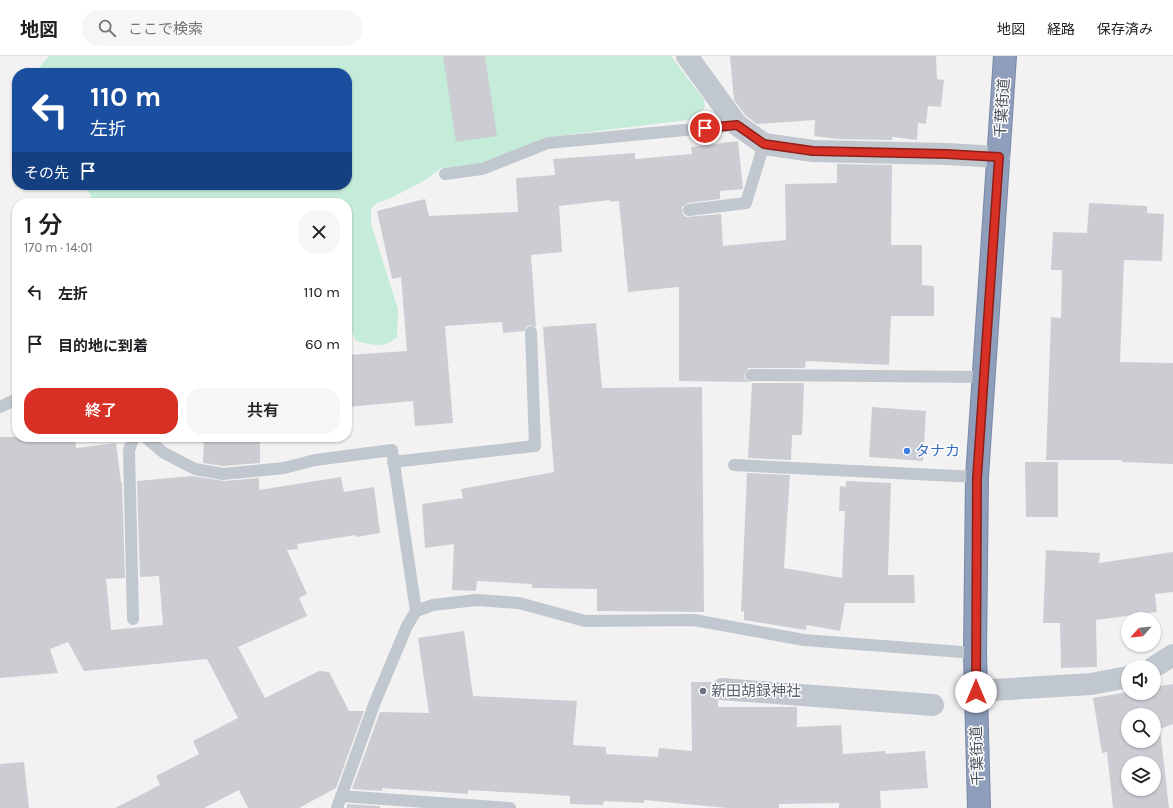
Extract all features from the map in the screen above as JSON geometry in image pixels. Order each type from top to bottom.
[{"type":"highway","name":"千葉街道","points":[[979,808],[975,653],[977,478],[1005,56]]},
{"type":"street","points":[[688,56],[737,125],[764,144],[813,151],[946,154],[999,157]]},
{"type":"street","points":[[1161,663],[1173,655]]},
{"type":"street","points":[[976,692],[1091,684],[1121,678]]},
{"type":"street","points":[[722,690],[933,705]]},
{"type":"lane","points":[[445,174],[482,169],[548,143],[737,125]]},
{"type":"lane","points":[[689,210],[746,203],[764,144]]},
{"type":"lane","points":[[393,462],[535,446],[531,332]]},
{"type":"lane","points":[[751,375],[984,377]]},
{"type":"lane","points":[[0,407],[12,401]]},
{"type":"lane","points":[[132,442],[129,450],[133,619]]},
{"type":"lane","points":[[151,442],[164,452],[195,469],[223,474],[284,468],[315,460],[392,450],[416,611]]},
{"type":"lane","points":[[734,464],[977,478]]},
{"type":"lane","points":[[337,808],[375,702],[407,626],[416,611],[433,605],[476,600],[519,603],[586,621],[617,622],[694,620],[804,640],[975,653]]},
{"type":"lane","points":[[341,796],[510,808]]},
{"type":"green space","points":[[49,56],[671,56],[704,100],[705,107],[696,119],[549,137],[480,165],[441,168],[427,179],[393,197],[377,203],[371,209],[371,224],[398,309],[397,337],[382,345],[373,345],[356,341],[352,333],[352,198],[92,198],[88,190],[352,190],[352,68],[38,68]]},
{"type":"building","points":[[443,56],[485,56],[497,136],[456,142]]},
{"type":"building","points":[[730,56],[936,56],[937,79],[944,80],[941,107],[928,106],[926,124],[918,123],[917,140],[892,137],[892,140],[837,139],[814,136],[815,120],[757,124],[746,116],[734,100]]},
{"type":"building","points":[[738,141],[743,189],[720,191],[720,199],[688,203],[682,207],[683,214],[686,217],[721,214],[723,246],[786,240],[785,184],[837,183],[837,164],[892,165],[891,245],[922,245],[922,285],[934,286],[934,316],[891,316],[889,365],[806,361],[805,368],[748,368],[744,375],[745,379],[751,382],[679,381],[679,287],[628,292],[619,201],[610,202],[610,200],[559,206],[562,252],[531,255],[536,327],[530,325],[527,326],[524,331],[503,333],[502,322],[445,326],[453,423],[415,426],[413,401],[352,407],[352,355],[407,351],[401,277],[392,279],[377,211],[425,199],[429,216],[518,212],[516,178],[555,175],[553,159],[635,153],[635,159],[692,154],[691,147]]},
{"type":"building","points":[[1089,203],[1147,206],[1147,213],[1164,214],[1162,261],[1124,260],[1120,362],[1173,363],[1173,464],[1122,462],[1122,460],[1046,460],[1051,317],[1061,318],[1062,270],[1051,270],[1053,232],[1087,233]]},
{"type":"building","points":[[596,323],[602,388],[702,387],[704,612],[597,611],[597,589],[532,588],[532,584],[477,581],[476,591],[452,590],[454,544],[425,548],[422,504],[463,498],[461,489],[554,472],[543,327]]},
{"type":"building","points":[[752,383],[804,383],[802,435],[792,435],[791,460],[748,458]]},
{"type":"building","points":[[872,407],[926,411],[923,461],[869,457]]},
{"type":"building","points":[[0,437],[12,437],[12,442],[75,442],[76,448],[116,443],[122,482],[125,578],[106,579],[111,630],[163,625],[159,576],[140,577],[137,481],[192,476],[224,481],[259,478],[259,490],[341,477],[344,492],[374,487],[380,533],[297,544],[298,549],[287,550],[307,594],[299,598],[307,616],[238,647],[265,698],[319,671],[329,672],[349,711],[364,711],[336,788],[299,808],[248,808],[239,790],[204,808],[115,808],[160,785],[156,776],[199,754],[193,741],[238,718],[207,659],[84,671],[68,642],[50,649],[58,673],[0,678]]},
{"type":"building","points":[[204,442],[260,442],[260,463],[223,466],[203,463]]},
{"type":"building","points":[[1025,462],[1058,462],[1058,517],[1026,517]]},
{"type":"building","points":[[747,473],[790,475],[784,568],[842,578],[845,511],[839,511],[840,486],[846,487],[846,481],[891,483],[888,575],[914,575],[915,603],[845,603],[840,631],[807,625],[806,630],[744,620],[744,611],[741,612]]},
{"type":"building","points":[[1046,550],[1100,553],[1099,563],[1173,552],[1173,592],[1155,594],[1157,612],[1121,612],[1121,617],[1096,620],[1097,667],[1061,668],[1060,623],[1043,623]]},
{"type":"building","points":[[464,631],[473,696],[577,701],[573,745],[606,747],[606,754],[658,757],[659,748],[692,751],[691,682],[712,682],[710,688],[711,694],[718,700],[718,707],[797,707],[797,727],[841,725],[843,754],[885,751],[886,754],[925,751],[928,788],[880,791],[881,808],[839,808],[839,803],[779,804],[779,808],[727,808],[644,800],[644,803],[604,801],[603,805],[570,804],[570,796],[468,790],[468,794],[382,788],[382,791],[352,789],[380,712],[429,713],[418,638]]},
{"type":"building","points":[[1173,684],[1173,724],[1161,729],[1161,708],[1121,708],[1121,748],[1161,748],[1161,738],[1169,808],[1113,808],[1107,752],[1102,753],[1093,698],[1121,693],[1121,700],[1161,700],[1161,686]]},
{"type":"building","points":[[24,762],[29,808],[0,808],[0,764]]},
{"type":"building","points":[[347,804],[380,806],[380,808],[347,808]]},
{"type":"place","name":"タナカ","points":[[907,451]]},
{"type":"place","name":"新田胡録神社","points":[[703,691]]},
{"type":"route","points":[[705,128],[737,125],[764,144],[813,151],[946,154],[999,157],[977,478],[976,692]]}]
